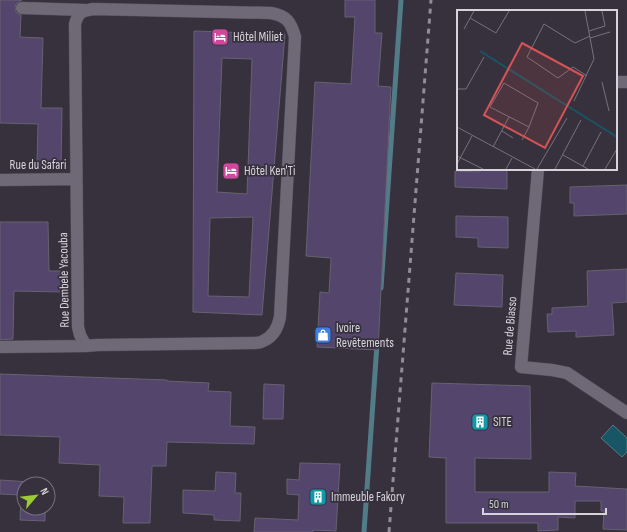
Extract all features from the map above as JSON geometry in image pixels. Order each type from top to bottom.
[{"type":"street","points":[[0,347],[263,342],[271,336],[278,326],[280,317],[295,37],[288,20],[279,14],[271,13],[22,8]]},
{"type":"street","name":"Rue Dembele Yacouba","points":[[85,10],[80,13],[75,24],[78,327],[80,335],[86,346]]},
{"type":"street","name":"Rue de Biasso","points":[[538,170],[521,367],[567,373],[627,413]]},
{"type":"street","name":"Rue du Safari","points":[[0,180],[76,179]]},
{"type":"water","points":[[613,425],[627,438],[627,452],[622,457],[601,438]]},
{"type":"building","points":[[0,0],[22,0],[16,4],[15,7],[16,12],[21,15],[20,37],[43,38],[41,108],[62,108],[61,166],[37,165],[38,124],[0,123]]},
{"type":"building","points":[[345,0],[375,0],[375,33],[382,33],[378,86],[391,87],[378,350],[317,347],[320,292],[329,293],[331,258],[306,256],[315,82],[351,84],[355,17],[345,17]]},
{"type":"building","points":[[194,31],[285,34],[262,315],[193,312]],"holes":[[[222,58],[252,59],[247,194],[217,192]],[[253,217],[249,297],[208,296],[210,218]]]},
{"type":"building","points":[[479,170],[507,170],[507,189],[455,187],[455,171],[479,172]]},
{"type":"building","points":[[627,185],[627,214],[574,216],[574,203],[570,203],[570,187]]},
{"type":"building","points":[[456,216],[508,217],[508,248],[478,247],[478,238],[456,237]]},
{"type":"building","points":[[0,222],[48,222],[49,271],[62,271],[62,292],[14,291],[13,339],[0,340]]},
{"type":"building","points":[[627,269],[627,302],[612,303],[614,335],[576,337],[576,331],[548,332],[547,314],[552,314],[552,308],[588,306],[587,271]]},
{"type":"building","points":[[456,273],[503,275],[502,307],[454,305]]},
{"type":"building","points":[[0,374],[209,383],[208,391],[231,392],[230,426],[255,427],[254,444],[167,442],[166,466],[152,466],[150,523],[123,523],[124,497],[99,496],[100,465],[59,463],[60,437],[0,435]]},
{"type":"building","points":[[432,383],[530,386],[531,459],[475,458],[475,492],[549,492],[549,472],[576,473],[575,486],[627,489],[627,530],[603,529],[604,511],[601,511],[601,501],[575,501],[575,518],[558,517],[558,530],[538,531],[538,523],[446,523],[446,458],[429,457]]},
{"type":"building","points":[[264,384],[284,385],[283,419],[263,419]]},
{"type":"building","name":"Immeuble Fakory","points":[[300,463],[340,464],[336,531],[313,530],[313,532],[254,532],[255,518],[298,520],[299,495],[287,494],[287,479],[299,480]]},
{"type":"building","points":[[216,472],[236,473],[235,493],[241,493],[240,521],[214,520],[214,515],[183,513],[183,490],[215,491]]},
{"type":"building","points":[[0,480],[16,481],[16,495],[0,494]]},
{"type":"building","points":[[20,516],[45,516],[45,521],[20,520]]},
{"type":"waterway","points":[[381,288],[401,0]]},
{"type":"waterway","points":[[364,532],[377,344]]},
{"type":"railway","points":[[389,532],[431,0]]},
{"type":"place","name":"Hôtel Miliet","points":[[220,37]]},
{"type":"place","name":"Hôtel Ken'Ti","points":[[231,171]]},
{"type":"place","name":"Ivoire Revêtements","points":[[323,335]]},
{"type":"place","name":"SITE","points":[[480,422]]},
{"type":"place","name":"Immeuble Fakory","points":[[318,497]]}]
